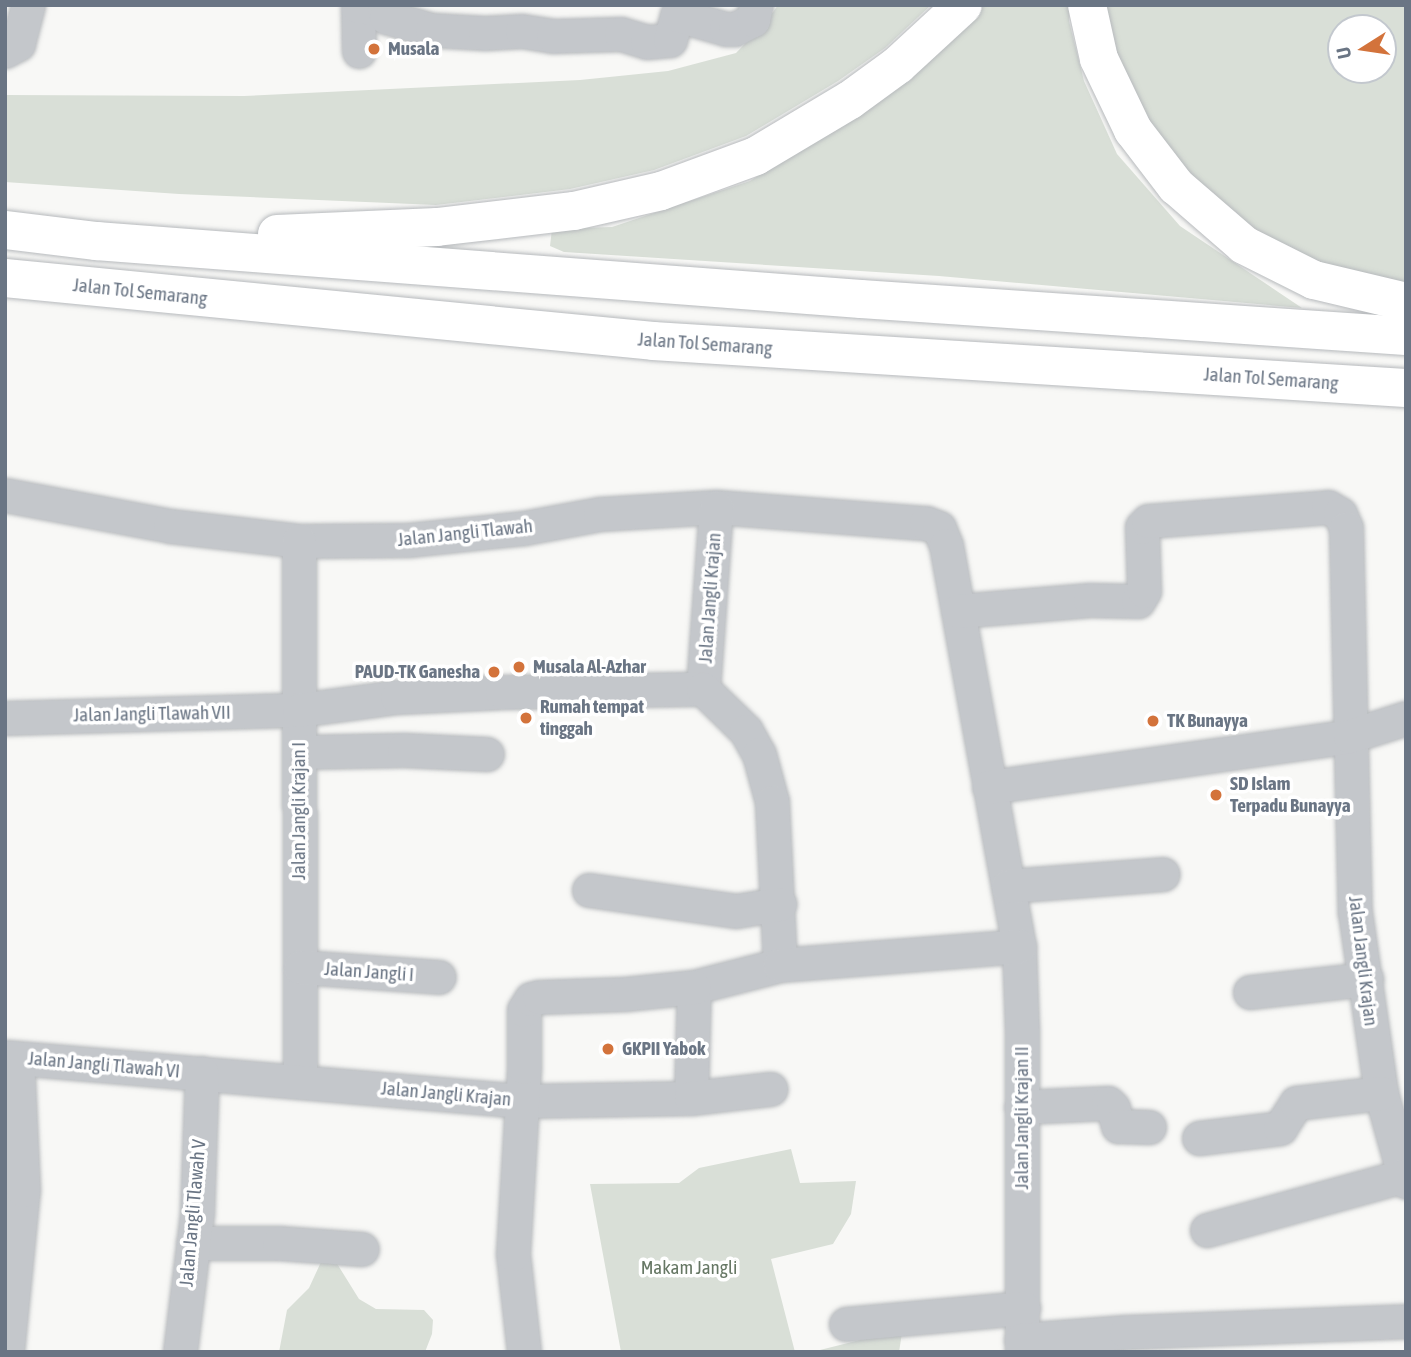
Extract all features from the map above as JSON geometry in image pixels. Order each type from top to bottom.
[{"type":"highway","points":[[96,241],[438,227],[574,211],[660,191],[756,156],[850,100],[898,65],[963,5]]},
{"type":"highway","points":[[1087,5],[1099,60],[1127,118],[1176,187],[1244,245],[1314,280],[1406,302]]},
{"type":"highway","points":[[5,230],[96,241],[861,299],[1406,336]]},
{"type":"highway","name":"Jalan Tol Semarang","points":[[5,278],[653,341],[1406,388]]},
{"type":"highway","points":[[1187,374],[1406,407]]},
{"type":"street","points":[[5,51],[18,44],[28,5]]},
{"type":"street","points":[[359,51],[358,6],[383,10],[386,17],[432,30],[485,33],[522,31],[553,36],[621,19],[647,43],[670,40],[677,15],[726,29],[735,29],[753,20],[756,5]]},
{"type":"street","name":"Jalan Jangli Tlawah","points":[[5,495],[170,526],[299,541],[408,540],[524,528],[600,514],[716,506],[926,523]]},
{"type":"street","name":"Jalan Jangli Krajan","points":[[703,689],[716,506]]},
{"type":"street","name":"Jalan Jangli Krajan","points":[[958,611],[1090,600],[1138,601],[1144,591],[1142,527],[1148,521],[1328,507],[1340,514],[1346,528],[1353,872],[1381,1093],[1405,1177]]},
{"type":"street","name":"Jalan Jangli Krajan II","points":[[926,523],[939,528],[946,545],[1019,946],[1022,1346]]},
{"type":"street","name":"Jalan Jangli Krajan I","points":[[299,541],[300,1082]]},
{"type":"street","name":"Jalan Jangli Krajan","points":[[299,710],[397,697],[502,692],[703,689],[746,731],[759,754],[772,802],[779,904],[779,964]]},
{"type":"street","name":"Jalan Jangli Tlawah VII","points":[[5,718],[299,710]]},
{"type":"street","points":[[989,787],[1350,736],[1406,718]]},
{"type":"street","points":[[299,752],[404,750],[487,754]]},
{"type":"street","points":[[1008,886],[1163,874]]},
{"type":"street","points":[[589,890],[736,911],[779,904]]},
{"type":"street","points":[[524,1352],[513,1254],[524,1067],[524,1010],[531,999],[694,987],[779,964],[1019,946]]},
{"type":"street","name":"Jalan Jangli I","points":[[300,967],[439,977]]},
{"type":"street","points":[[1250,992],[1366,979]]},
{"type":"street","points":[[691,1098],[694,987]]},
{"type":"street","points":[[8,1352],[23,1190],[11,1058]]},
{"type":"street","name":"Jalan Jangli Tlawah VI","points":[[11,1058],[202,1073]]},
{"type":"street","name":"Jalan Jangli Krajan","points":[[202,1073],[521,1101],[691,1098],[770,1088]]},
{"type":"street","name":"Jalan Jangli Tlawah V","points":[[180,1352],[193,1243],[202,1073]]},
{"type":"street","points":[[1199,1138],[1280,1128],[1296,1103],[1381,1093]]},
{"type":"street","points":[[1021,1107],[1108,1103],[1113,1108],[1118,1126],[1149,1127]]},
{"type":"street","points":[[1207,1230],[1405,1177]]},
{"type":"street","points":[[193,1243],[279,1243],[362,1249]]},
{"type":"street","points":[[846,1324],[1023,1308]]},
{"type":"street","points":[[1022,1346],[1126,1332],[1406,1321]]},
{"type":"green space","points":[[778,5],[931,5],[885,48],[838,81],[746,136],[654,170],[570,189],[436,205],[179,194],[5,182],[5,95],[244,96],[580,80],[668,71],[736,53],[766,22]]},
{"type":"green space","points":[[982,5],[1070,5],[1069,21],[1084,81],[1117,154],[1180,226],[1302,308],[939,276],[564,252],[550,246],[552,229],[612,227],[750,181],[895,86]]},
{"type":"green space","points":[[1100,5],[1406,5],[1406,289],[1318,268],[1251,235],[1186,178],[1144,123],[1111,55]]},
{"type":"green space","name":"Makam Jangli","points":[[791,1149],[800,1183],[856,1181],[851,1214],[833,1244],[771,1259],[795,1352],[621,1352],[590,1184],[679,1183],[699,1168]]},
{"type":"green space","points":[[321,1262],[336,1262],[359,1299],[376,1309],[424,1310],[433,1320],[432,1334],[425,1352],[279,1352],[287,1310],[309,1288]]},
{"type":"green space","points":[[902,1333],[899,1352],[812,1352],[860,1340]]},
{"type":"place","name":"Musala","points":[[374,49]]},
{"type":"place","name":"Musala Al-Azhar","points":[[519,667]]},
{"type":"place","name":"PAUD-TK Ganesha","points":[[494,672]]},
{"type":"place","name":"Rumah tempat tinggah","points":[[526,718]]},
{"type":"place","name":"TK Bunayya","points":[[1153,721]]},
{"type":"place","name":"SD Islam Terpadu Bunayya","points":[[1216,795]]},
{"type":"place","name":"GKPII Yabok","points":[[608,1049]]}]
